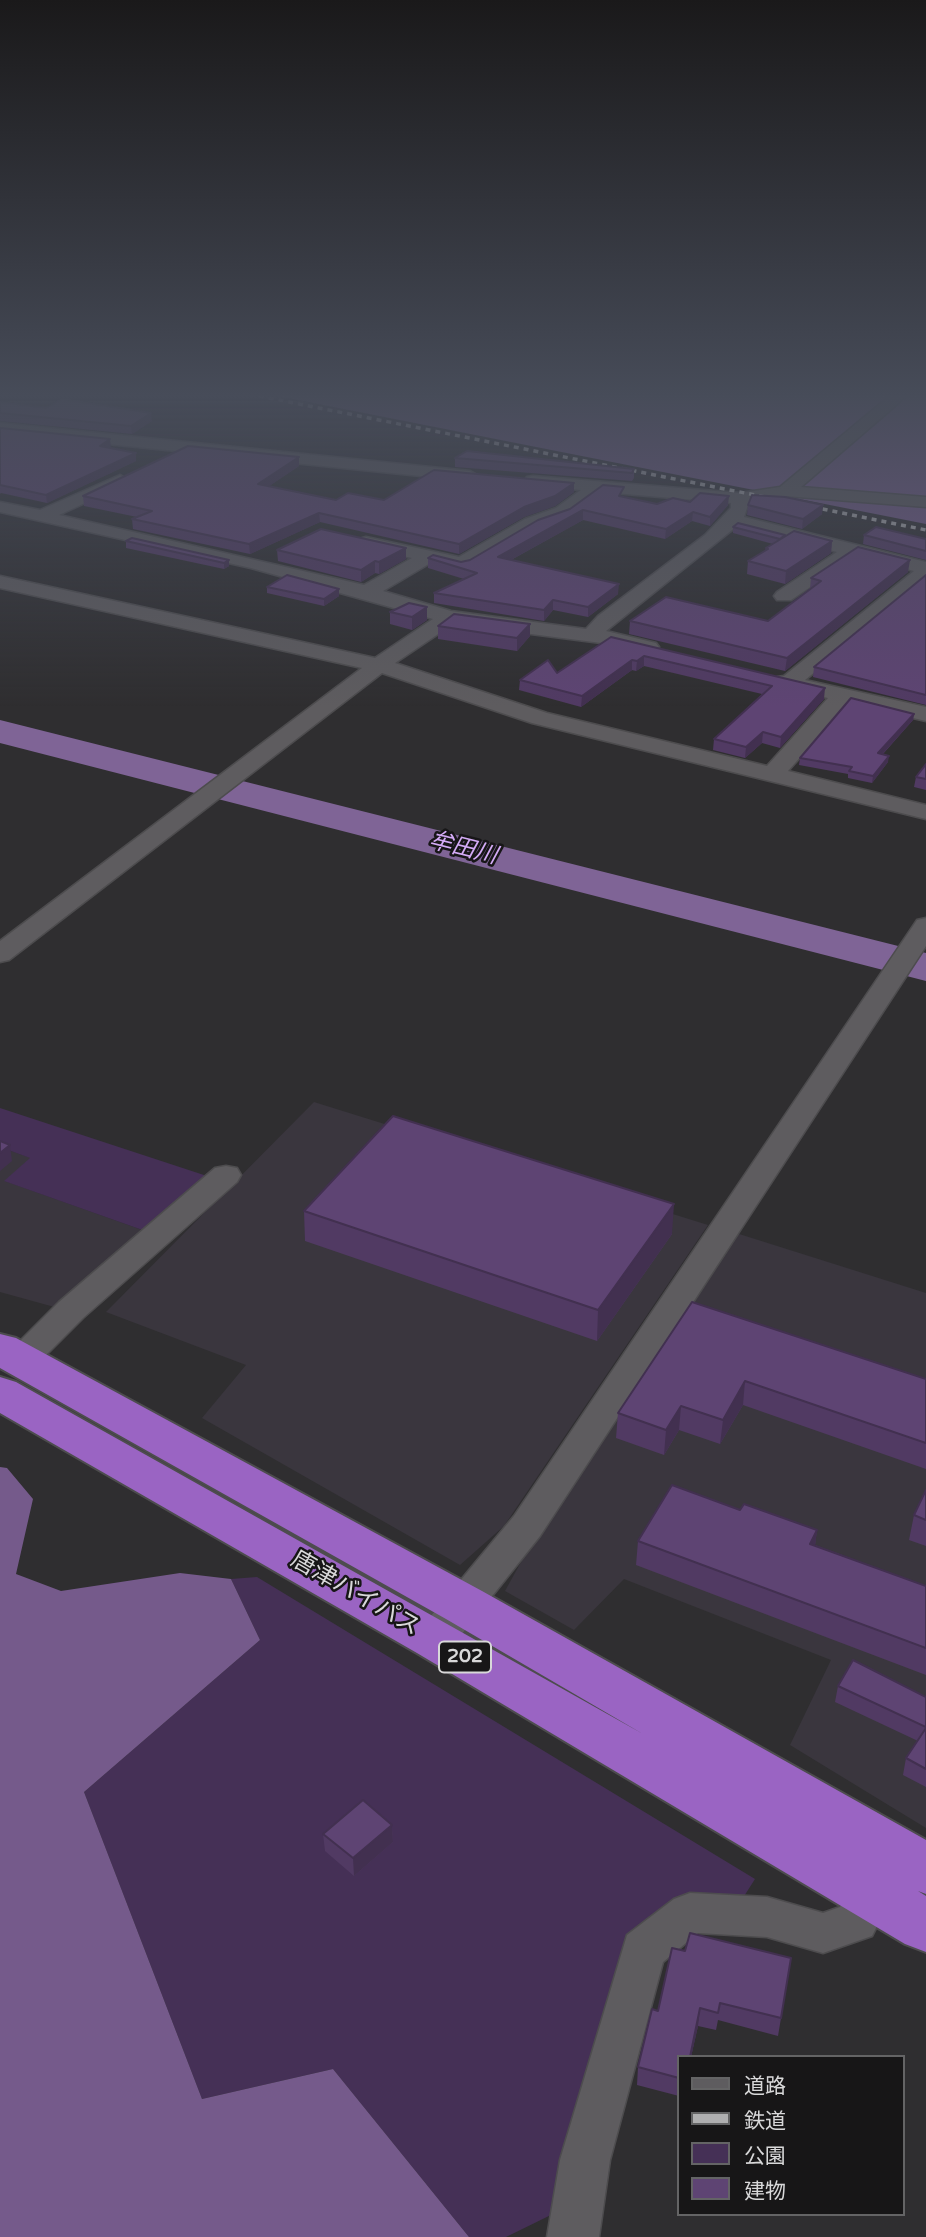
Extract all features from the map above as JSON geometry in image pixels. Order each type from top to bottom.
[{"type":"highway","name":"唐津バイパス","points":[[7,1367],[450,1622],[926,1869]]},
{"type":"highway","name":"唐津バイパス","points":[[450,1622],[871,1894],[926,1926]]},
{"type":"street","points":[[42,516],[80,498]]},
{"type":"street","points":[[346,537],[426,558],[462,563],[531,523],[562,512],[582,498]]},
{"type":"street","points":[[591,635],[605,620],[733,520],[740,508],[740,498]]},
{"type":"street","points":[[880,498],[926,502]]},
{"type":"street","points":[[0,506],[252,563],[367,592],[449,617],[591,635],[670,652]]},
{"type":"street","points":[[733,520],[926,569]]},
{"type":"street","points":[[784,596],[854,549]]},
{"type":"street","points":[[252,563],[275,552]]},
{"type":"street","points":[[367,592],[426,558]]},
{"type":"street","points":[[789,683],[926,569]]},
{"type":"street","points":[[0,582],[379,666],[540,718],[926,812]]},
{"type":"street","points":[[0,954],[379,666],[449,617]]},
{"type":"street","points":[[762,676],[926,714]]},
{"type":"street","points":[[771,776],[844,695]]},
{"type":"street","points":[[450,1622],[527,1526],[914,948]]},
{"type":"street","points":[[7,1367],[226,1175]]},
{"type":"street","points":[[573,2237],[585,2160],[643,1950],[690,1913],[767,1917],[823,1933],[856,1922],[871,1894]]},
{"type":"shaded area","points":[[796,498],[926,498],[926,524]]},
{"type":"shaded area","points":[[314,1102],[708,1225],[504,1526],[460,1565],[202,1418],[246,1365],[106,1312]]},
{"type":"shaded area","points":[[0,1147],[31,1158],[5,1181],[148,1232],[58,1308],[0,1292]]},
{"type":"shaded area","points":[[736,1233],[926,1293],[926,1828],[790,1745],[831,1660],[624,1579],[574,1630],[505,1591],[532,1542]]},
{"type":"shaded area","points":[[0,1467],[7,1468],[33,1499],[16,1574],[61,1591],[180,1573],[231,1579],[260,1640],[84,1792],[202,2099],[333,2069],[469,2237],[0,2237]]},
{"type":"green space","points":[[0,1108],[210,1177],[148,1232],[4,1181],[30,1158],[0,1147]]},
{"type":"green space","points":[[257,1577],[755,1879],[741,1901],[675,1901],[557,2212],[506,2237],[469,2237],[333,2069],[202,2099],[84,1792],[260,1640],[231,1579]]},
{"type":"building","points":[[94,498],[548,498],[524,507],[459,544],[319,513],[249,544],[132,519],[152,511]]},
{"type":"building","points":[[585,498],[630,498],[657,504],[672,498],[690,502],[694,498],[727,498],[710,517],[693,512],[666,529],[583,510],[498,557],[619,584],[588,607],[553,600],[544,610],[434,593],[477,573],[428,558],[433,555],[461,562],[470,560],[538,520],[570,509]]},
{"type":"building","points":[[751,498],[792,498],[823,505],[803,519],[748,505]]},
{"type":"building","points":[[738,523],[785,535],[780,539],[733,527]]},
{"type":"building","points":[[876,527],[926,539],[926,551],[864,535]]},
{"type":"building","points":[[321,529],[406,548],[361,570],[277,550]]},
{"type":"building","points":[[794,531],[832,541],[786,571],[748,561],[768,549],[766,548]]},
{"type":"building","points":[[132,538],[229,560],[224,563],[126,541]]},
{"type":"building","points":[[858,547],[910,560],[787,658],[630,621],[666,597],[768,621],[821,581],[811,578]]},
{"type":"building","points":[[287,575],[339,589],[324,599],[267,587]]},
{"type":"building","points":[[926,575],[926,695],[814,667]]},
{"type":"building","points":[[409,603],[427,607],[412,617],[390,612]]},
{"type":"building","points":[[454,614],[530,624],[517,638],[438,626]]},
{"type":"building","points":[[611,637],[825,688],[781,737],[763,732],[746,747],[714,739],[772,686],[644,656],[637,661],[632,660],[582,696],[520,680],[548,660],[557,673]]},
{"type":"building","points":[[851,698],[914,714],[878,753],[889,756],[873,776],[849,771],[852,767],[800,758]]},
{"type":"building","points":[[926,764],[926,779],[916,777]]},
{"type":"building","points":[[393,1116],[674,1204],[598,1310],[304,1211]]},
{"type":"building","points":[[0,1141],[10,1145],[0,1153]]},
{"type":"building","points":[[692,1302],[926,1379],[926,1443],[745,1381],[723,1420],[681,1406],[666,1430],[618,1413]]},
{"type":"building","points":[[672,1485],[740,1510],[744,1504],[817,1530],[810,1544],[926,1586],[926,1648],[638,1541]]},
{"type":"building","points":[[926,1490],[926,1520],[914,1515]]},
{"type":"building","points":[[853,1660],[926,1697],[926,1727],[838,1686]]},
{"type":"building","points":[[926,1728],[926,1769],[906,1758]]},
{"type":"building","points":[[363,1800],[392,1825],[353,1858],[323,1834]]},
{"type":"building","points":[[690,1933],[791,1958],[781,2018],[720,2003],[718,2013],[700,2008],[690,2055],[678,2055],[678,2078],[638,2067],[652,2009],[658,2011],[672,1948],[685,1951]]},
{"type":"waterway","name":"牟田川","points":[[0,731],[926,967]]},
{"type":"railway","points":[[803,505],[926,530]]}]
